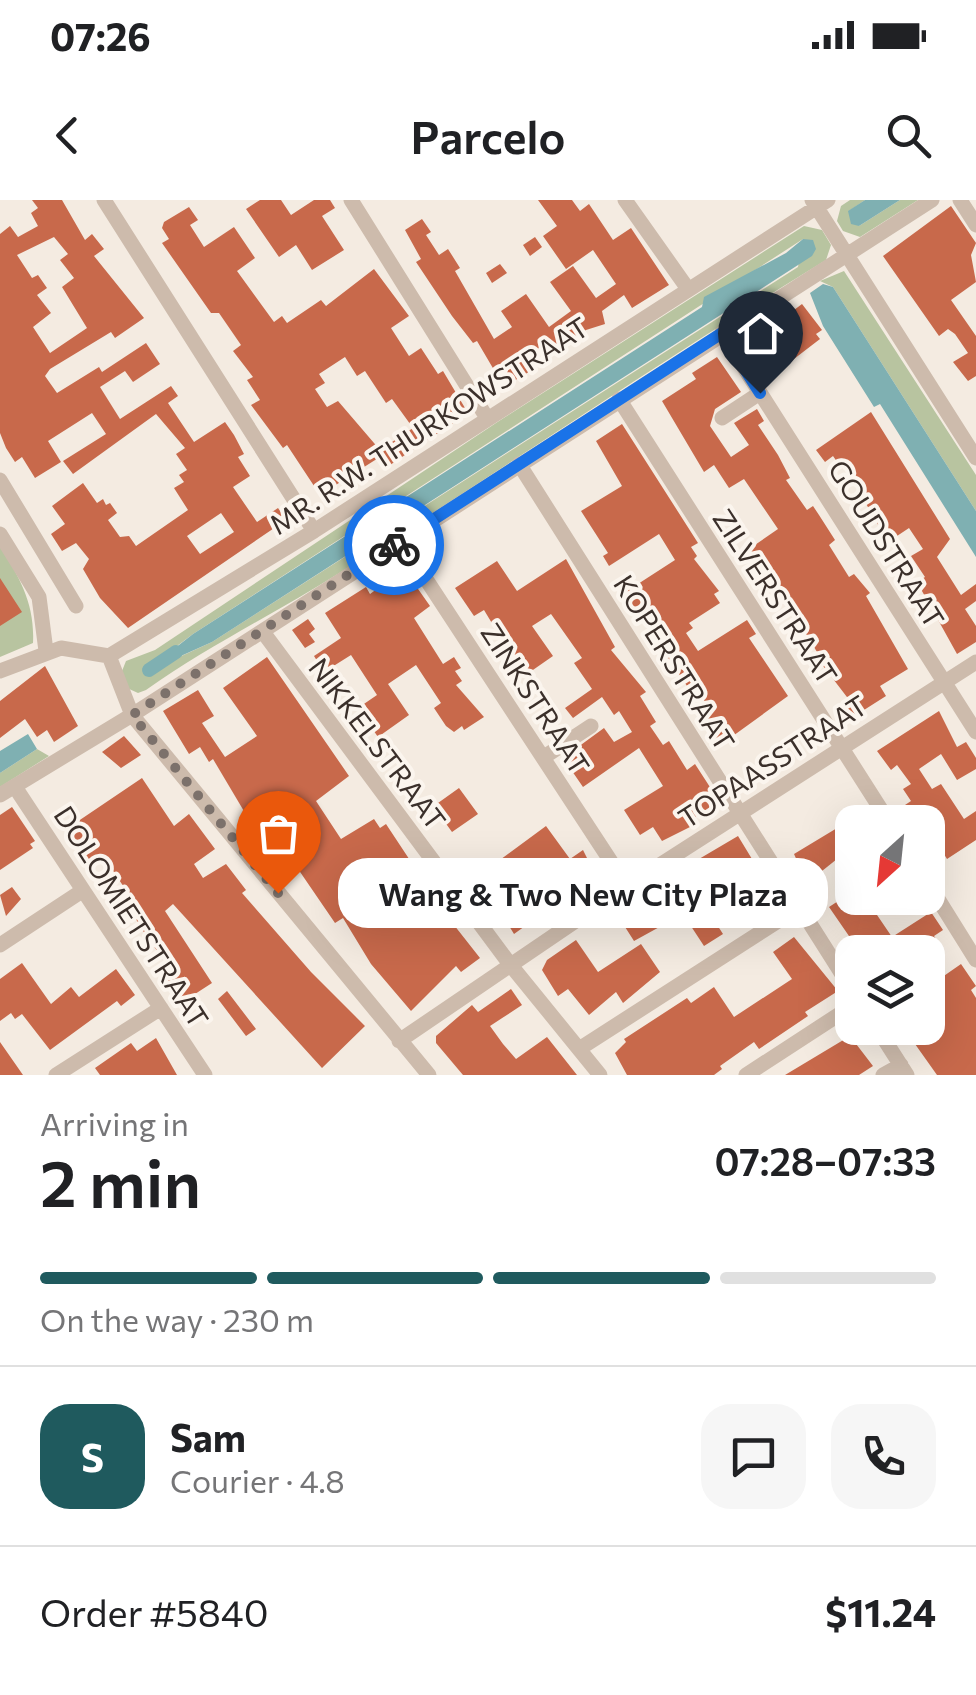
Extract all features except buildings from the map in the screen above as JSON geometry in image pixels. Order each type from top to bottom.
[{"type":"street","points":[[104,200],[314,531]]},
{"type":"street","points":[[350,200],[487,418]]},
{"type":"street","points":[[625,200],[688,289]]},
{"type":"street","points":[[0,795],[263,632],[932,200]]},
{"type":"street","points":[[960,200],[976,225]]},
{"type":"street","points":[[819,202],[845,257],[976,458]]},
{"type":"street","name":"MR. R.W. THURKOWSTRAAT","points":[[109,656],[314,531],[819,202]]},
{"type":"street","name":"GOUDSTRAAT","points":[[722,333],[976,732]]},
{"type":"street","points":[[722,418],[760,393]]},
{"type":"street","name":"ZILVERSTRAAT","points":[[619,399],[878,805]]},
{"type":"street","name":"KOPERSTRAAT","points":[[518,464],[835,963]]},
{"type":"street","points":[[0,480],[76,606]]},
{"type":"street","points":[[0,534],[5,554],[39,597],[46,651]]},
{"type":"street","name":"ZINKSTRAAT","points":[[401,541],[628,886]]},
{"type":"street","name":"NIKKELSTRAAT","points":[[263,632],[509,964],[600,1075]]},
{"type":"street","points":[[0,671],[46,651],[81,648],[109,656],[132,715],[429,1075]]},
{"type":"street","name":"TOPAASSTRAAT","points":[[399,1040],[740,812],[976,662]]},
{"type":"street","points":[[544,757],[591,726]]},
{"type":"street","name":"DOLOMIETSTRAAT","points":[[15,787],[205,1075]]},
{"type":"street","points":[[0,945],[82,891]]},
{"type":"street","points":[[579,1049],[800,907]]},
{"type":"street","points":[[945,910],[976,960]]},
{"type":"street","points":[[56,1075],[161,1008]]},
{"type":"street","points":[[746,1075],[835,1017]]},
{"type":"street","points":[[884,1075],[904,1070],[888,1045]]},
{"type":"green space","points":[[850,200],[865,200],[849,211],[859,226],[900,200],[918,200],[860,237],[843,231],[837,221],[841,206]]},
{"type":"green space","points":[[804,226],[822,230],[831,245],[826,260],[341,572],[146,690],[138,693],[127,688],[122,671],[126,661],[155,650],[499,421]],"holes":[[[803,239],[798,267],[212,642],[164,664],[161,658],[193,634]]]},
{"type":"green space","points":[[844,271],[976,475],[976,511],[833,287],[820,281]]},
{"type":"green space","points":[[0,545],[29,604],[33,643],[0,657]]},
{"type":"green space","points":[[37,749],[49,756],[0,787],[0,773]]},
{"type":"water","points":[[865,200],[900,200],[859,226],[851,224],[848,211]]},
{"type":"water","points":[[803,239],[813,240],[816,249],[812,256],[212,642],[163,664],[161,659],[193,634],[702,307],[704,297],[786,253]]},
{"type":"water","points":[[823,284],[833,287],[976,511],[976,557],[880,404],[874,407],[823,326],[810,293]]},
{"type":"water","points":[[28,734],[37,749],[0,773],[0,751]]},
{"type":"waterway","points":[[149,670],[176,652]]},
{"type":"way so far","points":[[278,893],[132,715],[394,545]]},
{"type":"place","name":"Wang & Two New City Plaza","points":[[278,893]]},
{"type":"route","points":[[394,545],[722,333],[760,393]]}]
